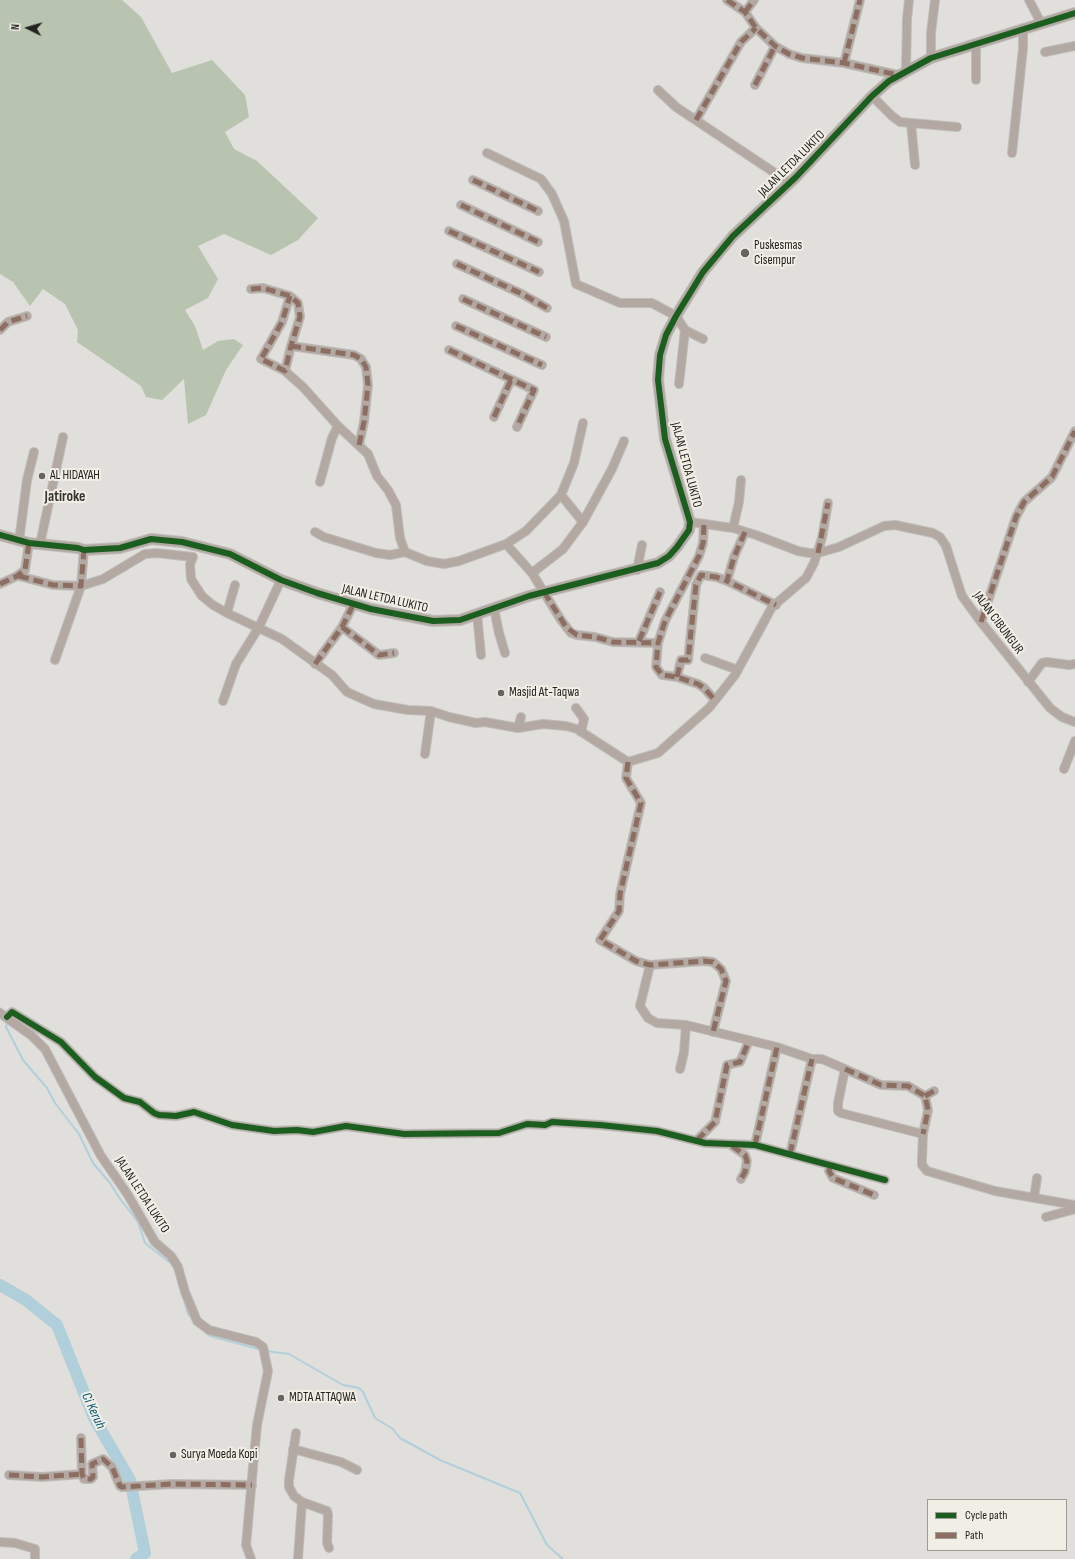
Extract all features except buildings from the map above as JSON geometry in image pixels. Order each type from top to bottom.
[{"type":"street","points":[[727,0],[745,12],[756,28],[775,46],[789,54],[802,58],[844,63],[902,73],[909,0]]},
{"type":"street","points":[[745,12],[754,0]]},
{"type":"street","points":[[844,63],[860,0]]},
{"type":"street","points":[[931,58],[931,33],[935,0]]},
{"type":"street","points":[[1029,0],[1042,23]]},
{"type":"street","name":"JALAN LETDA LUKITO","points":[[0,535],[24,542],[84,550],[120,548],[152,539],[170,540],[230,554],[281,580],[353,604],[433,621],[460,620],[544,592],[637,570],[658,563],[669,556],[689,530],[690,522],[665,439],[658,380],[660,355],[666,335],[693,286],[733,236],[790,183],[872,96],[902,73],[931,58],[1075,13]]},
{"type":"street","points":[[696,120],[741,42],[756,28]]},
{"type":"street","points":[[1012,153],[1023,48],[1023,28]]},
{"type":"street","points":[[976,44],[976,80]]},
{"type":"street","points":[[755,84],[775,46]]},
{"type":"street","points":[[1045,52],[1075,46]]},
{"type":"street","points":[[658,90],[676,107],[790,183]]},
{"type":"street","points":[[872,96],[898,120],[911,123],[957,126]]},
{"type":"street","points":[[911,123],[915,165]]},
{"type":"street","points":[[486,153],[541,179],[552,194],[564,221],[576,284],[620,303],[652,304],[676,316],[685,330],[703,339]]},
{"type":"street","points":[[473,180],[538,211]]},
{"type":"street","points":[[461,206],[538,242]]},
{"type":"street","points":[[449,231],[539,272]]},
{"type":"street","points":[[534,302],[522,294],[457,264],[466,271],[520,298],[547,308]]},
{"type":"street","points":[[251,289],[264,288],[290,296],[298,303],[300,309],[298,325],[285,371]]},
{"type":"street","points":[[290,296],[282,322],[261,359],[285,371],[304,387],[338,426],[368,454],[377,476],[388,490],[396,505],[400,538],[405,552]]},
{"type":"street","points":[[463,299],[546,337]]},
{"type":"street","points":[[0,330],[8,322],[27,316]]},
{"type":"street","points":[[456,326],[542,365]]},
{"type":"street","points":[[678,384],[685,330]]},
{"type":"street","points":[[291,346],[354,355],[361,360],[366,367],[368,385],[364,422],[359,445]]},
{"type":"street","points":[[449,350],[534,390],[517,427]]},
{"type":"street","points":[[494,417],[511,380]]},
{"type":"street","points":[[314,532],[324,537],[376,553],[390,555],[405,552],[427,561],[444,564],[459,561],[506,544],[526,531],[561,495],[574,464],[583,423]]},
{"type":"street","points":[[320,482],[332,438],[338,426]]},
{"type":"street","points":[[982,622],[1016,517],[1024,502],[1052,477],[1075,431]]},
{"type":"street","points":[[40,544],[63,438]]},
{"type":"street","points":[[532,573],[562,550],[583,522],[612,469],[624,441]]},
{"type":"street","points":[[0,584],[19,576],[25,570],[27,565],[24,542],[27,480],[34,452]]},
{"type":"street","points":[[733,528],[739,502],[741,480]]},
{"type":"street","points":[[561,495],[583,522]]},
{"type":"street","points":[[194,545],[193,557],[190,564],[191,579],[202,596],[213,605],[227,613],[282,638],[315,664],[332,675],[347,692],[374,704],[408,710],[431,710],[460,720],[476,723],[485,722],[518,728],[553,724],[566,726],[581,732],[628,762],[658,753],[709,708],[738,670],[772,607],[806,578],[818,553],[828,503]]},
{"type":"street","name":"JALAN CIBUNGUR","points":[[690,522],[733,528],[798,552],[818,553],[839,547],[884,526],[905,526],[934,533],[940,537],[946,546],[962,596],[1028,682],[1050,708],[1062,717],[1075,722]]},
{"type":"street","points":[[704,525],[703,543],[699,556],[665,620],[658,643],[656,667],[662,675],[677,677],[698,684],[715,700]]},
{"type":"street","points":[[727,581],[734,557],[745,532]]},
{"type":"street","points":[[506,544],[532,573],[563,624],[571,633],[613,642],[639,641],[658,643]]},
{"type":"street","points":[[637,570],[642,545]]},
{"type":"street","points":[[55,660],[80,586],[84,550]]},
{"type":"street","points":[[19,576],[53,585],[80,586],[103,579],[145,554],[157,553],[193,557]]},
{"type":"street","points":[[677,677],[680,660],[688,660],[696,585],[701,575],[716,577],[727,581],[776,605]]},
{"type":"street","points":[[223,701],[236,664],[259,627],[281,580]]},
{"type":"street","points":[[227,613],[235,585]]},
{"type":"street","points":[[639,641],[660,592]]},
{"type":"street","points":[[315,664],[342,627],[353,604]]},
{"type":"street","points":[[494,608],[498,633],[505,653]]},
{"type":"street","points":[[477,614],[481,655]]},
{"type":"street","points":[[342,627],[379,655],[394,653]]},
{"type":"street","points":[[705,658],[738,670]]},
{"type":"street","points":[[1028,682],[1042,663],[1075,664]]},
{"type":"street","points":[[576,708],[584,719],[581,732]]},
{"type":"street","points":[[425,754],[431,710]]},
{"type":"street","points":[[518,728],[521,717]]},
{"type":"street","points":[[1064,769],[1075,741]]},
{"type":"street","points":[[628,762],[626,778],[641,803],[620,894],[619,911],[600,940],[636,961],[650,966],[704,961],[713,962],[721,969],[726,981],[713,1032]]},
{"type":"street","points":[[650,966],[640,1006],[648,1018],[657,1023],[686,1025],[777,1047],[812,1059],[822,1060],[881,1085],[908,1086],[925,1096],[928,1110],[923,1134],[922,1165],[927,1171],[995,1191],[1075,1205]]},
{"type":"street","points":[[8,1016],[61,1042],[95,1077],[124,1098],[140,1102],[159,1115],[176,1116],[194,1112],[232,1125],[274,1131],[297,1130],[313,1132],[336,1127],[356,1126],[404,1134],[499,1132],[527,1124],[545,1125],[552,1122],[568,1123],[657,1131],[705,1143],[732,1146],[755,1146],[790,1154],[830,1167],[885,1180]]},
{"type":"street","name":"JALAN LETDA LUKITO","points":[[8,1016],[45,1049],[101,1156],[128,1195],[155,1242],[171,1256],[178,1267],[185,1292],[197,1321],[209,1330],[256,1342],[264,1351],[268,1371],[257,1425],[246,1545],[251,1559]]},
{"type":"street","points":[[680,1069],[685,1047],[686,1025]]},
{"type":"street","points":[[697,1140],[714,1122],[727,1065],[740,1062],[749,1041]]},
{"type":"street","points":[[755,1146],[777,1047]]},
{"type":"street","points":[[790,1154],[812,1059]]},
{"type":"street","points":[[845,1069],[837,1108],[841,1114],[923,1134]]},
{"type":"street","points":[[925,1096],[934,1091]]},
{"type":"street","points":[[732,1146],[745,1155],[747,1161],[745,1172],[741,1179]]},
{"type":"street","points":[[830,1167],[829,1172],[833,1178],[874,1195]]},
{"type":"street","points":[[1034,1198],[1038,1178]]},
{"type":"street","points":[[1046,1217],[1075,1209]]},
{"type":"street","points":[[296,1433],[289,1473],[289,1487],[294,1496],[302,1502],[326,1511],[327,1543],[329,1548]]},
{"type":"street","points":[[81,1438],[82,1474],[84,1479],[91,1479],[93,1476],[92,1464],[103,1459],[112,1467],[120,1486],[128,1488],[153,1484],[252,1485]]},
{"type":"street","points":[[294,1450],[341,1462],[357,1470]]},
{"type":"street","points":[[9,1475],[42,1477],[82,1474]]},
{"type":"street","points":[[298,1559],[302,1502]]},
{"type":"street","points":[[0,1542],[15,1543],[35,1549],[35,1559]]},
{"type":"green space","points":[[0,0],[122,0],[141,17],[172,73],[212,60],[245,95],[249,117],[225,132],[234,149],[257,161],[318,218],[298,240],[271,255],[224,234],[198,246],[218,279],[208,298],[185,310],[195,326],[203,350],[218,341],[234,339],[243,345],[226,370],[206,415],[188,424],[184,379],[162,400],[146,397],[141,386],[77,342],[78,330],[65,304],[43,289],[30,306],[13,282],[0,274]]},
{"type":"waterway","points":[[0,1008],[7,1013]]},
{"type":"waterway","points":[[8,1021],[6,1027],[23,1060],[47,1088],[55,1103],[79,1134],[93,1163],[110,1183],[138,1222],[145,1243],[173,1265],[176,1273]]},
{"type":"waterway","name":"Ci Keruh","points":[[0,1285],[26,1300],[57,1325],[94,1418],[130,1480],[145,1553],[136,1559]]},
{"type":"waterway","points":[[184,1300],[188,1314],[193,1319]]},
{"type":"waterway","points":[[198,1326],[210,1336],[262,1350]]},
{"type":"waterway","points":[[266,1351],[289,1354],[343,1385],[359,1388],[363,1392],[375,1418],[393,1429],[400,1438],[440,1460],[520,1493],[547,1545],[563,1559]]},
{"type":"marked path","points":[[727,0],[745,12],[756,28],[775,46],[789,54],[802,58],[844,63],[898,75]]},
{"type":"marked path","points":[[745,12],[754,0]]},
{"type":"marked path","points":[[844,63],[860,0]]},
{"type":"marked path","points":[[696,120],[741,42],[756,28]]},
{"type":"marked path","points":[[755,85],[775,46]]},
{"type":"marked path","points":[[473,180],[538,211]]},
{"type":"marked path","points":[[461,205],[538,242]]},
{"type":"marked path","points":[[449,231],[539,272]]},
{"type":"marked path","points":[[457,264],[522,294],[547,308]]},
{"type":"marked path","points":[[251,289],[263,288],[290,296],[298,303],[300,317],[285,371],[261,359],[282,322],[290,296]]},
{"type":"marked path","points":[[463,299],[546,337]]},
{"type":"marked path","points":[[0,330],[8,322],[27,316]]},
{"type":"marked path","points":[[456,326],[542,365]]},
{"type":"marked path","points":[[291,346],[354,355],[361,359],[366,367],[368,385],[364,422],[359,445]]},
{"type":"marked path","points":[[449,350],[534,390],[517,427]]},
{"type":"marked path","points":[[494,417],[511,380]]},
{"type":"marked path","points":[[981,622],[1016,517],[1024,502],[1052,477],[1075,431]]},
{"type":"marked path","points":[[818,553],[828,503]]},
{"type":"marked path","points":[[704,525],[703,543],[699,556],[665,621],[658,643],[656,667],[662,675],[677,677],[698,684],[715,700]]},
{"type":"marked path","points":[[745,532],[734,557],[727,581],[776,605]]},
{"type":"marked path","points":[[0,584],[17,576],[25,570],[29,543]]},
{"type":"marked path","points":[[19,576],[53,585],[81,586],[84,550]]},
{"type":"marked path","points":[[677,677],[681,660],[688,660],[696,585],[701,575],[716,577],[727,581]]},
{"type":"marked path","points":[[544,592],[566,627],[577,635],[595,637],[613,642],[658,643]]},
{"type":"marked path","points":[[639,641],[660,592]]},
{"type":"marked path","points":[[315,664],[342,627],[353,605]]},
{"type":"marked path","points":[[342,627],[379,655],[394,653]]},
{"type":"marked path","points":[[628,762],[626,778],[641,803],[620,894],[619,911],[600,940],[636,961],[650,965],[704,961],[713,962],[721,969],[726,981],[713,1032]]},
{"type":"marked path","points":[[697,1140],[715,1122],[727,1065],[740,1062],[749,1041]]},
{"type":"marked path","points":[[755,1145],[777,1047]]},
{"type":"marked path","points":[[790,1154],[812,1059]]},
{"type":"marked path","points":[[845,1069],[881,1085],[908,1086],[925,1096],[928,1110],[923,1134]]},
{"type":"marked path","points":[[925,1096],[934,1091]]},
{"type":"marked path","points":[[732,1146],[745,1155],[747,1161],[745,1172],[741,1179]]},
{"type":"marked path","points":[[830,1167],[829,1171],[833,1178],[874,1195]]},
{"type":"marked path","points":[[81,1438],[82,1474],[84,1479],[91,1479],[93,1477],[92,1464],[103,1459],[112,1467],[120,1486],[122,1487],[172,1484],[252,1485]]},
{"type":"marked path","points":[[9,1475],[42,1477],[82,1474]]},
{"type":"cycle path","points":[[0,535],[29,543],[78,548],[84,550],[120,548],[151,539],[182,542],[230,554],[281,580],[317,593],[371,609],[433,621],[460,620],[529,596],[658,563],[669,556],[677,547],[689,530],[690,522],[665,439],[658,380],[660,355],[666,335],[703,272],[733,236],[796,177],[872,96],[889,81],[931,58],[1075,13]]},
{"type":"cycle path","points":[[7,1017],[12,1012],[61,1042],[95,1077],[124,1098],[140,1102],[159,1115],[176,1116],[194,1112],[232,1125],[274,1131],[297,1130],[313,1132],[346,1126],[404,1134],[499,1133],[527,1124],[545,1125],[552,1122],[600,1125],[657,1131],[705,1143],[755,1145],[885,1180]]},
{"type":"place","name":"Puskesmas Cisempur","points":[[745,253]]},
{"type":"place","name":"AL HIDAYAH","points":[[42,476]]},
{"type":"place","name":"Masjid At-Taqwa","points":[[501,693]]},
{"type":"place","name":"MDTA ATTAQWA","points":[[281,1398]]},
{"type":"place","name":"Surya Moeda Kopi","points":[[173,1455]]},
{"type":"district","name":"Jatiroke","points":[[65,497]]}]
